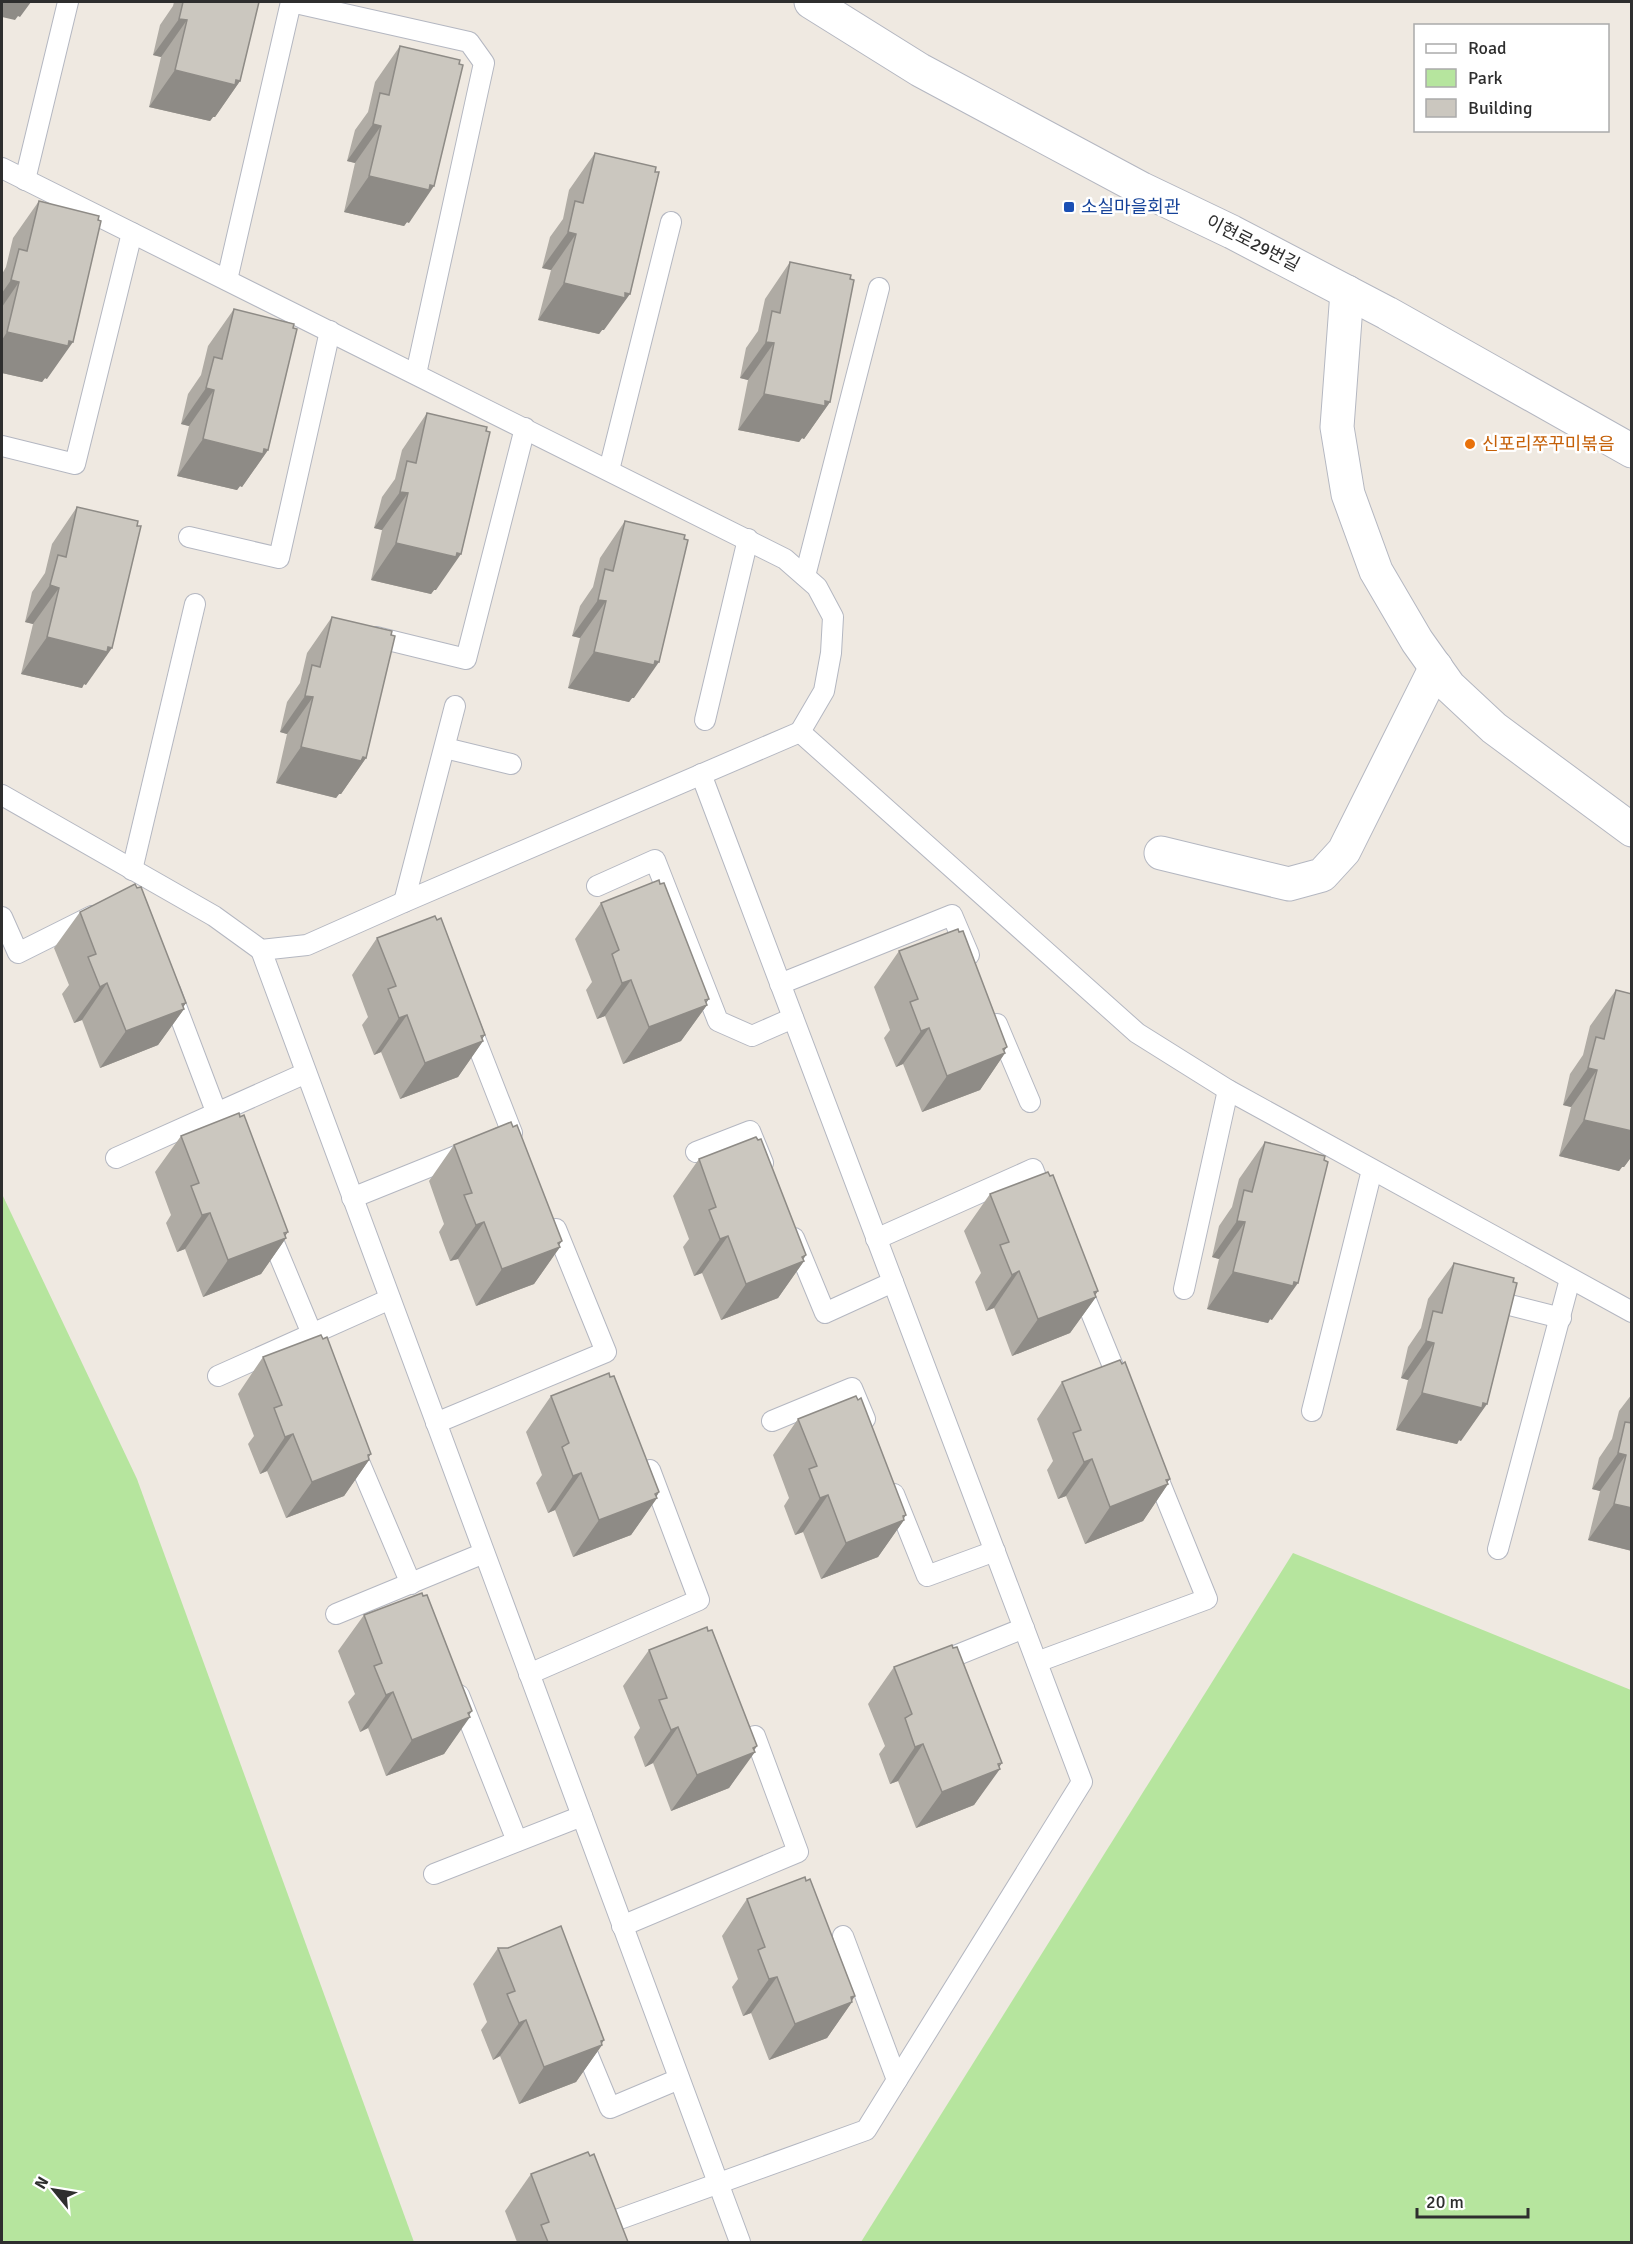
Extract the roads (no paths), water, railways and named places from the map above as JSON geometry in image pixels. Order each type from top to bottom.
[{"type":"street","name":"이현로29번길","points":[[811,2],[930,76],[1142,189],[1233,231],[1443,343],[1632,451]]},
{"type":"street","points":[[1347,292],[1337,427],[1348,494],[1376,571],[1418,641],[1449,686],[1494,728],[1632,830]]},
{"type":"street","points":[[1161,853],[1289,884],[1322,874],[1344,851],[1436,667]]},
{"type":"lane","points":[[25,180],[68,2]]},
{"type":"lane","points":[[227,280],[291,2],[469,42],[484,63],[416,374]]},
{"type":"lane","points":[[2,168],[785,559],[817,587],[833,617],[831,653],[824,691],[800,732],[307,945],[261,950]]},
{"type":"lane","points":[[609,470],[671,222]]},
{"type":"lane","points":[[2,446],[75,464],[132,233]]},
{"type":"lane","points":[[805,576],[879,288]]},
{"type":"lane","points":[[189,537],[279,558],[330,331]]},
{"type":"lane","points":[[376,637],[466,659],[525,428]]},
{"type":"lane","points":[[705,720],[747,539]]},
{"type":"lane","points":[[132,870],[195,604]]},
{"type":"lane","points":[[404,902],[454,706]]},
{"type":"lane","points":[[800,732],[1137,1033],[1228,1090],[1632,1312]]},
{"type":"lane","points":[[445,748],[511,764]]},
{"type":"lane","points":[[614,2221],[866,2130],[1082,1782],[701,774]]},
{"type":"lane","points":[[2,795],[214,916],[261,950],[740,2242]]},
{"type":"lane","points":[[597,885],[655,860],[718,1021],[752,1036],[793,1018]]},
{"type":"lane","points":[[135,894],[156,884]]},
{"type":"lane","points":[[2,917],[18,953],[114,905]]},
{"type":"lane","points":[[780,984],[952,915],[975,970]]},
{"type":"lane","points":[[164,973],[217,1114]]},
{"type":"lane","points":[[352,1198],[512,1132],[462,1003]]},
{"type":"lane","points":[[989,1003],[1030,1102]]},
{"type":"lane","points":[[116,1158],[306,1073]]},
{"type":"lane","points":[[1184,1288],[1228,1090]]},
{"type":"lane","points":[[696,1152],[750,1131],[772,1185]]},
{"type":"lane","points":[[876,1239],[1033,1170],[1051,1214]]},
{"type":"lane","points":[[1312,1411],[1372,1170]]},
{"type":"lane","points":[[262,1214],[312,1334]]},
{"type":"lane","points":[[785,1217],[825,1313],[893,1282]]},
{"type":"lane","points":[[436,1423],[606,1353],[555,1229]]},
{"type":"lane","points":[[1073,1269],[1127,1401]]},
{"type":"lane","points":[[1498,1549],[1570,1279]]},
{"type":"lane","points":[[1465,1293],[1561,1318]]},
{"type":"lane","points":[[218,1376],[390,1299]]},
{"type":"lane","points":[[772,1421],[852,1388],[870,1432]]},
{"type":"lane","points":[[345,1428],[411,1584]]},
{"type":"lane","points":[[1037,1662],[1207,1599],[1145,1445]]},
{"type":"lane","points":[[529,1674],[699,1600],[645,1459]]},
{"type":"lane","points":[[888,1476],[927,1576],[995,1551]]},
{"type":"lane","points":[[336,1614],[484,1553]]},
{"type":"lane","points":[[913,1673],[1024,1628]]},
{"type":"lane","points":[[453,1679],[517,1841]]},
{"type":"lane","points":[[622,1926],[798,1852],[755,1736]]},
{"type":"lane","points":[[434,1874],[582,1816]]},
{"type":"lane","points":[[843,1936],[897,2080]]},
{"type":"lane","points":[[574,2021],[610,2108],[679,2079]]},
{"type":"place","name":"소실마을회관","points":[[1069,207]]},
{"type":"place","name":"신포리쭈꾸미볶음","points":[[1470,444]]}]
